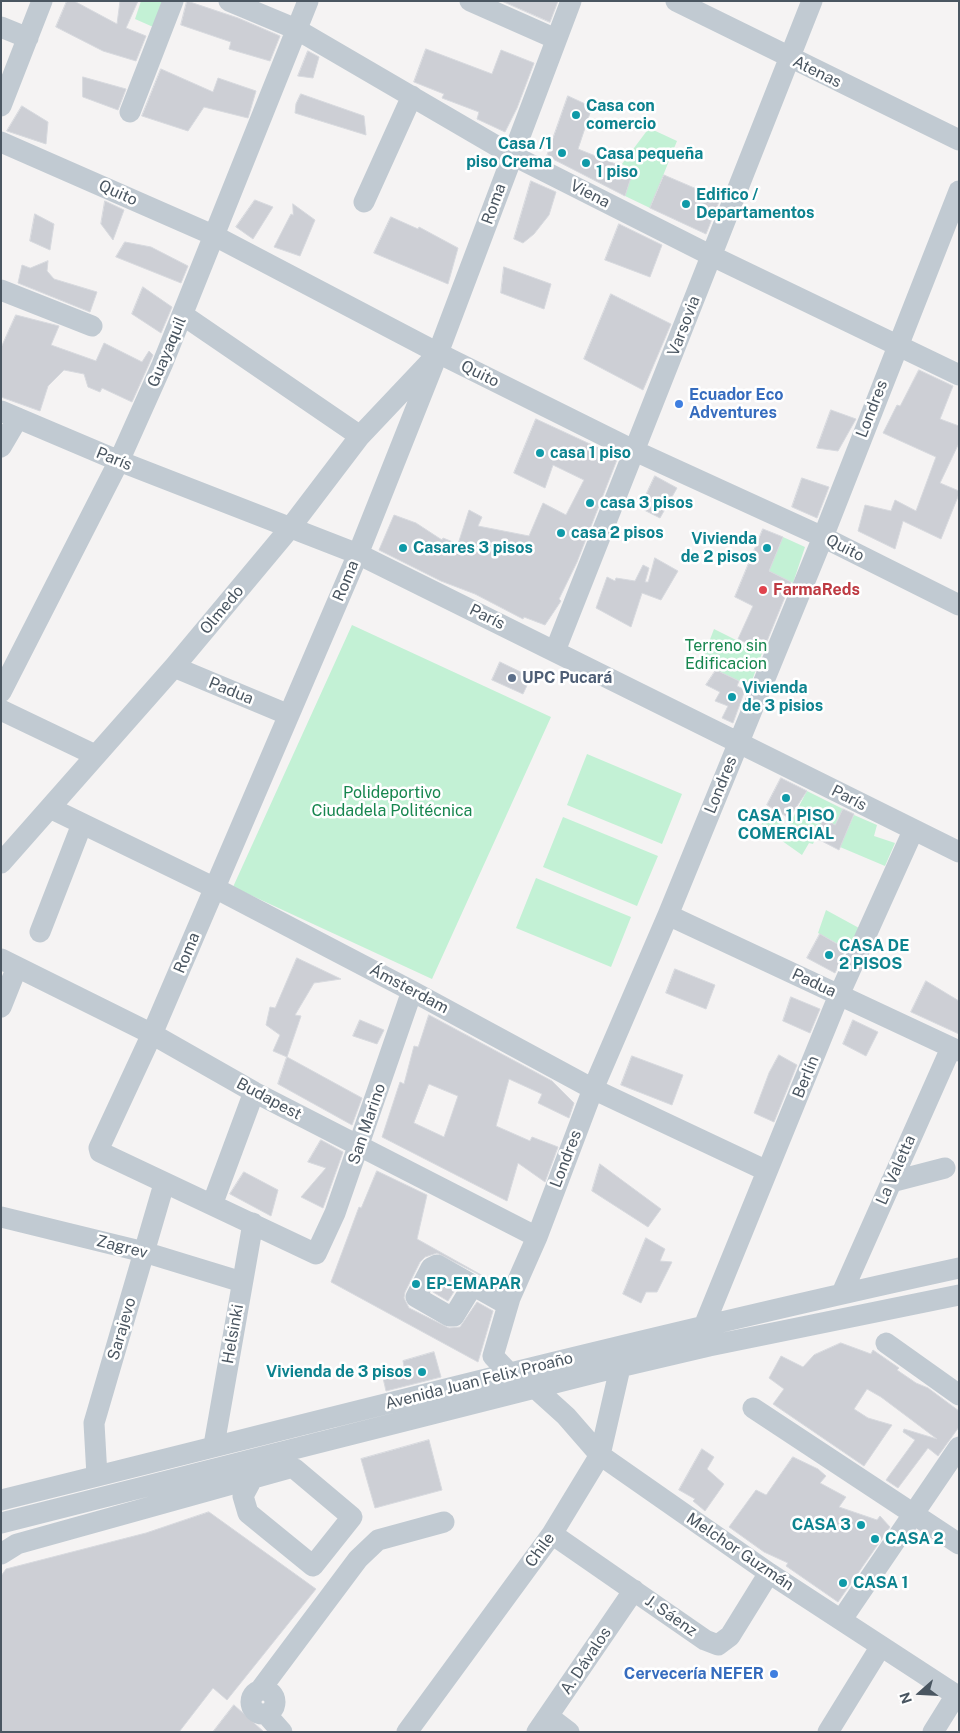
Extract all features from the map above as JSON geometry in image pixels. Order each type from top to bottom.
[{"type":"street","points":[[1,106],[42,1]]},
{"type":"street","points":[[130,112],[174,1]]},
{"type":"street","name":"Viena","points":[[229,1],[296,29],[512,155],[712,256],[959,375]]},
{"type":"street","name":"Guayaquil","points":[[1,692],[119,461],[183,315],[308,1]]},
{"type":"street","points":[[470,1],[556,40]]},
{"type":"street","name":"Roma","points":[[164,1184],[99,1150],[152,1034],[358,554],[438,353],[571,1]]},
{"type":"street","name":"Atenas","points":[[676,1],[959,140]]},
{"type":"street","name":"Varsovia","points":[[555,651],[812,1]]},
{"type":"street","points":[[1,27],[28,38]]},
{"type":"street","points":[[364,202],[412,96]]},
{"type":"street","name":"Quito","points":[[1,142],[214,235],[438,353],[635,451],[823,537],[959,605]]},
{"type":"street","name":"Londres","points":[[510,1374],[493,1356],[508,1304],[537,1237],[593,1089],[668,915],[823,537],[959,191]]},
{"type":"street","points":[[1,290],[92,326]]},
{"type":"street","points":[[183,315],[360,436]]},
{"type":"street","name":"Olmedo","points":[[1,864],[95,755],[174,668],[290,528],[360,436],[438,353]]},
{"type":"street","points":[[1,447],[10,414]]},
{"type":"street","name":"París","points":[[10,414],[119,461],[358,554],[913,831],[959,852]]},
{"type":"street","name":"Padua","points":[[174,668],[289,714]]},
{"type":"street","points":[[1,710],[95,755]]},
{"type":"street","name":"Ámsterdam","points":[[50,808],[215,888],[412,990],[593,1089],[767,1171]]},
{"type":"street","points":[[40,932],[82,824]]},
{"type":"street","name":"Berlín","points":[[704,1326],[839,995],[913,831]]},
{"type":"street","name":"Padua","points":[[668,915],[955,1050]]},
{"type":"street","points":[[1,1007],[9,963]]},
{"type":"street","name":"Budapest","points":[[9,963],[152,1034],[254,1092],[537,1237]]},
{"type":"street","name":"San Marino","points":[[253,1223],[316,1254],[335,1213],[412,990]]},
{"type":"street","name":"La Valetta","points":[[842,1293],[890,1182],[955,1050]]},
{"type":"street","points":[[212,1205],[254,1092]]},
{"type":"street","points":[[890,1182],[946,1168]]},
{"type":"street","points":[[164,1184],[253,1223]]},
{"type":"street","name":"Sarajevo","points":[[97,1476],[94,1423],[164,1184]]},
{"type":"street","name":"Zagrev","points":[[1,1217],[144,1252],[242,1282]]},
{"type":"street","name":"Helsinki","points":[[214,1445],[253,1223]]},
{"type":"street","name":"Avenida Juan Felix Proaño","points":[[1,1500],[214,1445],[704,1326],[842,1293],[959,1268]]},
{"type":"street","points":[[473,1285],[508,1304]]},
{"type":"street","name":"Avenida Juan Felix Proaño","points":[[1,1523],[709,1346],[959,1296]]},
{"type":"street","points":[[886,1343],[959,1395]]},
{"type":"street","name":"Chile","points":[[407,1732],[552,1534],[600,1455],[626,1345]]},
{"type":"street","name":"Melchor Guzmán","points":[[510,1374],[536,1388],[566,1416],[600,1455],[769,1573],[957,1696]]},
{"type":"street","points":[[754,1408],[959,1544]]},
{"type":"street","points":[[842,1619],[959,1447]]},
{"type":"street","points":[[1,1554],[17,1544],[290,1468],[295,1469],[352,1517],[313,1566],[248,1513],[243,1496],[252,1479]]},
{"type":"street","points":[[50,1511],[55,1534]]},
{"type":"street","points":[[282,1732],[266,1714],[275,1707],[275,1699],[271,1692],[260,1690],[358,1559],[378,1540],[444,1522]]},
{"type":"street","name":"J. Sáenz","points":[[552,1534],[705,1640],[718,1644],[730,1636],[769,1573]]},
{"type":"street","name":"A. Dávalos","points":[[542,1724],[634,1590]]},
{"type":"street","points":[[828,1732],[881,1646]]},
{"type":"street","points":[[932,1732],[957,1696]]},
{"type":"street","points":[[542,1724],[569,1732]]},
{"type":"green space","points":[[141,1],[170,1],[160,30],[135,19]]},
{"type":"green space","points":[[649,128],[677,141],[650,208],[625,196],[633,171],[622,164]]},
{"type":"green space","points":[[783,537],[805,547],[793,583],[769,571]]},
{"type":"green space","name":"Polideportivo Ciudadela Politécnica","points":[[352,625],[551,717],[432,979],[233,887]]},
{"type":"green space","name":"Terreno sin Edificacion","points":[[714,629],[762,653],[750,686],[701,663]]},
{"type":"green space","points":[[587,754],[682,794],[662,844],[567,805]]},
{"type":"green space","points":[[807,791],[843,809],[835,825],[823,819],[813,844],[809,843],[802,855],[761,826],[766,814],[788,827]]},
{"type":"green space","points":[[854,815],[877,825],[874,836],[895,843],[885,866],[840,847]]},
{"type":"green space","points":[[563,817],[658,856],[637,906],[543,867]]},
{"type":"green space","points":[[536,878],[631,917],[611,967],[516,928]]},
{"type":"green space","points":[[826,910],[859,928],[851,951],[818,933]]},
{"type":"building","points":[[67,1],[74,1],[117,24],[120,1],[138,1],[126,28],[146,36],[136,61],[103,51],[56,27]]},
{"type":"building","points":[[187,1],[238,18],[280,36],[270,61],[229,49],[231,42],[181,25]]},
{"type":"building","points":[[502,1],[558,1],[550,22]]},
{"type":"building","points":[[426,49],[492,74],[501,50],[534,63],[517,108],[505,132],[477,119],[479,112],[442,98],[444,94],[414,82]]},
{"type":"building","points":[[308,51],[319,57],[313,78],[298,76]]},
{"type":"building","points":[[161,69],[213,92],[218,78],[256,91],[248,118],[204,107],[188,131],[142,116]]},
{"type":"building","points":[[83,77],[126,89],[118,110],[83,97]]},
{"type":"building","points":[[301,94],[364,116],[366,135],[295,113],[296,104]]},
{"type":"building","points":[[568,96],[592,107],[578,149],[633,171],[625,196],[547,156]]},
{"type":"building","points":[[22,106],[48,122],[46,144],[7,131]]},
{"type":"building","name":"Edifico / Departamentos","points":[[664,175],[720,199],[706,234],[650,208]]},
{"type":"building","points":[[531,181],[556,192],[549,215],[534,234],[523,243],[514,239]]},
{"type":"building","points":[[255,200],[273,207],[253,239],[236,227]]},
{"type":"building","points":[[105,201],[124,210],[113,240],[101,224]]},
{"type":"building","points":[[293,204],[315,220],[300,256],[274,247],[291,214],[293,215]]},
{"type":"building","points":[[35,214],[54,224],[50,250],[30,241]]},
{"type":"building","points":[[391,217],[418,229],[419,227],[458,248],[448,284],[374,253]]},
{"type":"building","points":[[619,224],[662,245],[650,277],[605,260]]},
{"type":"building","points":[[125,242],[151,247],[188,266],[181,283],[116,257]]},
{"type":"building","points":[[48,261],[47,271],[54,279],[97,292],[90,312],[18,283],[22,265],[30,268]]},
{"type":"building","points":[[504,267],[551,284],[544,309],[501,293]]},
{"type":"building","points":[[143,287],[172,307],[161,333],[132,314]]},
{"type":"building","points":[[611,294],[671,324],[643,390],[584,359]]},
{"type":"building","points":[[16,315],[59,326],[51,345],[96,361],[104,343],[142,362],[149,351],[153,355],[132,402],[102,388],[100,392],[88,387],[84,374],[64,370],[48,386],[40,411],[1,397],[1,348]]},
{"type":"building","points":[[919,370],[953,386],[940,419],[959,426],[959,443],[940,483],[959,491],[959,494],[941,539],[903,521],[895,549],[858,531],[865,505],[891,511],[895,500],[916,511],[936,457],[883,433],[897,405],[900,406]]},
{"type":"building","points":[[831,410],[856,419],[838,451],[817,448]]},
{"type":"building","points":[[536,419],[618,457],[577,562],[559,599],[561,601],[545,625],[524,617],[523,619],[475,594],[441,581],[379,550],[394,515],[416,523],[442,540],[443,538],[458,544],[469,510],[482,517],[478,526],[529,536],[543,503],[566,515],[584,480],[553,465],[545,488],[514,473]]},
{"type":"building","points":[[655,476],[677,488],[660,518],[640,508]]},
{"type":"building","points":[[802,478],[829,487],[817,518],[792,507]]},
{"type":"building","points":[[763,529],[783,537],[769,571],[791,582],[763,651],[738,639],[753,606],[735,597]]},
{"type":"building","points":[[655,558],[678,571],[661,600],[642,593],[631,627],[596,608],[607,577],[615,581],[616,578],[635,581],[643,565],[649,568],[645,582],[648,582]]},
{"type":"building","name":"UPC Pucará","points":[[500,662],[531,677],[523,694],[492,680]]},
{"type":"building","name":"Vivienda de 3 pisios","points":[[716,670],[739,681],[737,686],[745,690],[733,723],[722,718],[728,706],[715,701],[720,692],[706,685]]},
{"type":"building","name":"CASA 1 PISO COMERCIAL","points":[[781,778],[807,791],[789,818],[767,805]]},
{"type":"building","points":[[843,809],[854,814],[839,850],[816,838],[823,818],[835,825]]},
{"type":"building","name":"CASA DE 2 PISOS","points":[[820,934],[846,949],[835,973],[807,958]]},
{"type":"building","points":[[297,958],[341,979],[314,983],[295,1015],[301,1016],[287,1057],[273,1051],[280,1035],[266,1025],[270,1007],[275,1008]]},
{"type":"building","points":[[675,969],[715,985],[706,1009],[666,993]]},
{"type":"building","points":[[926,981],[959,1001],[959,1034],[911,1012]]},
{"type":"building","points":[[791,997],[820,1009],[810,1033],[783,1021]]},
{"type":"building","points":[[429,1015],[552,1081],[574,1103],[569,1118],[538,1103],[542,1094],[509,1079],[496,1126],[530,1141],[532,1137],[558,1147],[545,1182],[518,1163],[507,1201],[382,1137],[400,1082],[404,1084],[414,1046],[418,1047]],"holes":[[[429,1084],[458,1096],[444,1137],[414,1123]]]},
{"type":"building","points":[[360,1020],[384,1030],[377,1044],[353,1036]]},
{"type":"building","name":"CASA DE 2 PISOS","points":[[853,1020],[878,1032],[866,1056],[843,1044]]},
{"type":"building","points":[[779,1055],[797,1065],[774,1122],[754,1113],[769,1073]]},
{"type":"building","points":[[632,1056],[683,1075],[672,1105],[621,1085]]},
{"type":"building","points":[[287,1057],[362,1098],[352,1125],[278,1084]]},
{"type":"building","points":[[321,1140],[343,1152],[323,1208],[301,1197],[326,1168],[308,1162]]},
{"type":"building","points":[[600,1164],[661,1209],[648,1227],[592,1191]]},
{"type":"building","name":"EP-EMAPAR","points":[[377,1171],[427,1195],[417,1239],[501,1286],[437,1253],[425,1257],[420,1262],[405,1292],[404,1298],[409,1308],[449,1328],[460,1327],[477,1302],[493,1311],[478,1362],[331,1282],[359,1207],[361,1208]]},
{"type":"building","points":[[244,1172],[278,1190],[271,1216],[230,1194]]},
{"type":"building","points":[[646,1238],[665,1249],[660,1261],[672,1262],[657,1292],[646,1292],[641,1303],[623,1294]]},
{"type":"building","points":[[439,1280],[455,1290],[448,1301],[433,1292]]},
{"type":"building","points":[[841,1343],[871,1354],[873,1350],[899,1368],[897,1370],[916,1383],[928,1388],[959,1411],[959,1427],[938,1456],[928,1448],[898,1488],[886,1480],[915,1440],[903,1432],[904,1429],[937,1439],[881,1397],[867,1389],[854,1409],[868,1418],[892,1425],[864,1466],[773,1404],[784,1389],[769,1378],[781,1356],[803,1367],[814,1355]]},
{"type":"building","name":"Vivienda de 3 pisos","points":[[434,1352],[441,1377],[386,1391],[383,1378],[406,1376],[403,1361]]},
{"type":"building","points":[[429,1440],[442,1490],[375,1508],[361,1459]]},
{"type":"building","points":[[702,1449],[714,1457],[707,1469],[724,1484],[705,1511],[693,1501],[695,1499],[679,1490]]},
{"type":"building","points":[[793,1457],[818,1469],[826,1476],[820,1483],[846,1497],[839,1507],[877,1520],[880,1516],[890,1527],[838,1602],[786,1566],[788,1563],[764,1552],[729,1527],[756,1490],[766,1495]]},
{"type":"building","points":[[209,1512],[316,1589],[227,1700],[213,1688],[179,1732],[1,1732],[1,1576],[6,1569],[146,1533]]},
{"type":"building","points":[[234,1705],[264,1732],[213,1732]]},
{"type":"place","name":"Casa con comercio","points":[[576,115]]},
{"type":"place","name":"Casa /1 piso Crema","points":[[562,153]]},
{"type":"place","name":"Casa pequeña 1 piso","points":[[586,163]]},
{"type":"place","name":"Edifico / Departamentos","points":[[686,204]]},
{"type":"place","name":"Ecuador Eco Adventures","points":[[679,404]]},
{"type":"place","name":"casa 1 piso","points":[[540,453]]},
{"type":"place","name":"casa 3 pisos","points":[[590,503]]},
{"type":"place","name":"casa 2 pisos","points":[[561,533]]},
{"type":"place","name":"Casares 3 pisos","points":[[403,548]]},
{"type":"place","name":"Vivienda de 2 pisos","points":[[767,548]]},
{"type":"place","name":"FarmaReds","points":[[763,590]]},
{"type":"place","name":"UPC Pucará","points":[[512,678]]},
{"type":"place","name":"Vivienda de 3 pisios","points":[[732,697]]},
{"type":"place","name":"CASA 1 PISO COMERCIAL","points":[[786,798]]},
{"type":"place","name":"CASA DE 2 PISOS","points":[[829,955]]},
{"type":"place","name":"EP-EMAPAR","points":[[416,1284]]},
{"type":"place","name":"Vivienda de 3 pisos","points":[[422,1372]]},
{"type":"place","name":"CASA 3","points":[[861,1525]]},
{"type":"place","name":"CASA 2","points":[[875,1539]]},
{"type":"place","name":"CASA 1","points":[[843,1583]]},
{"type":"place","name":"Cervecería NEFER","points":[[774,1674]]}]
